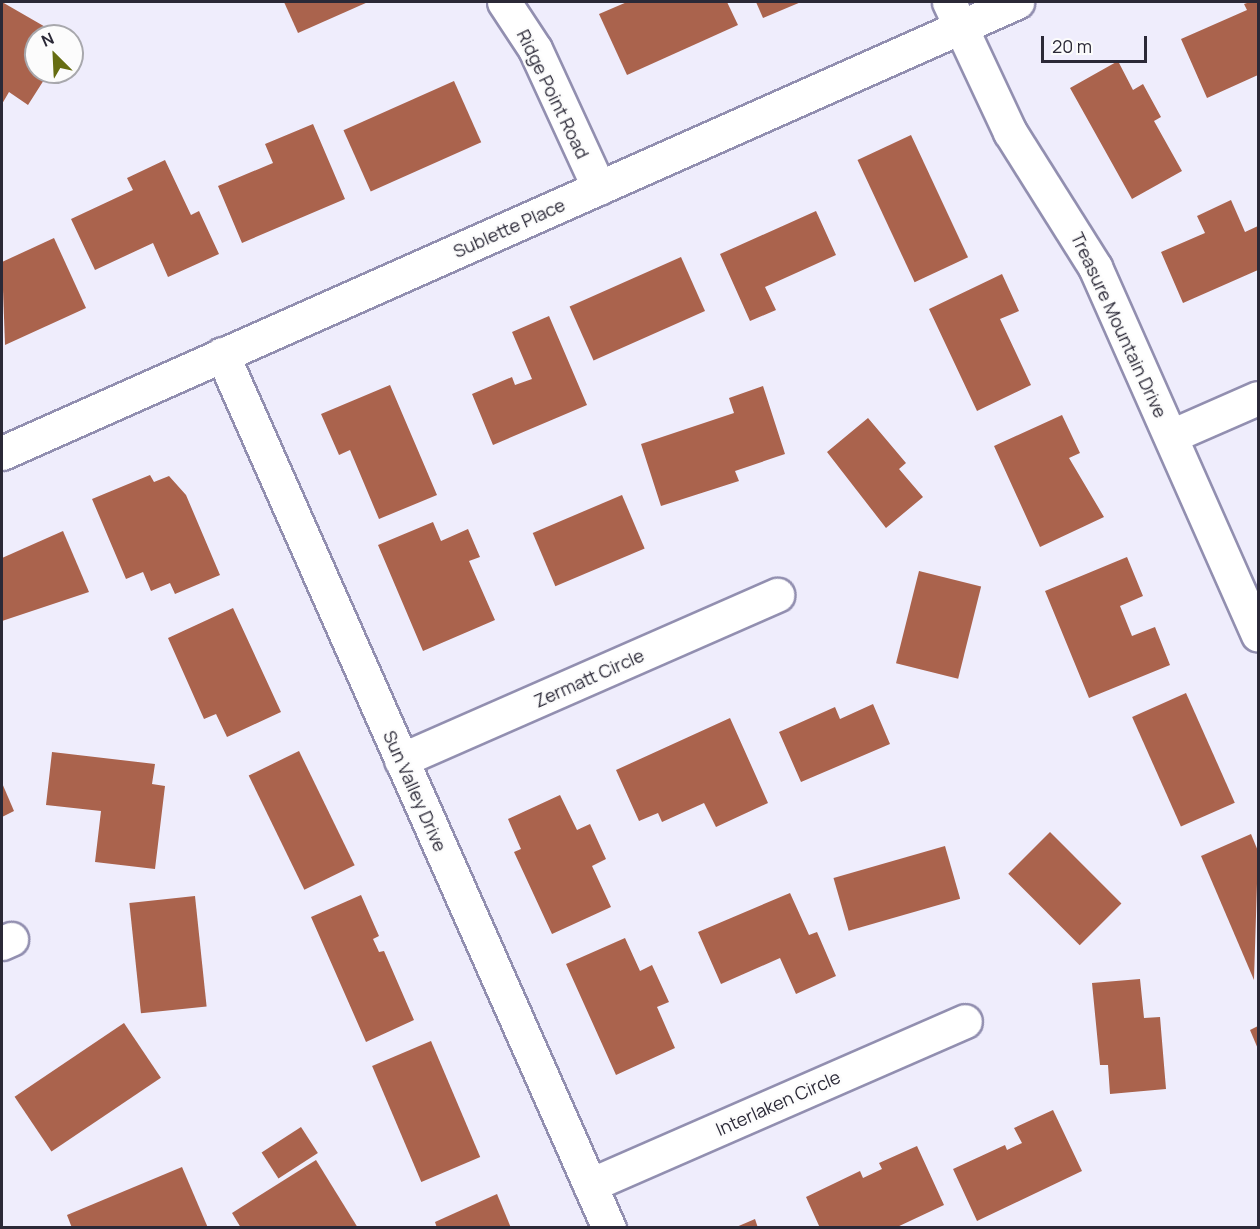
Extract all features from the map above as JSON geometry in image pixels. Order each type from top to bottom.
[{"type":"street","name":"Ridge Point Road","points":[[504,2],[535,48],[599,188]]},
{"type":"street","name":"Sublette Place","points":[[2,453],[599,188],[954,14],[1017,2]]},
{"type":"street","name":"Treasure Mountain Drive","points":[[954,14],[1010,132],[1095,267],[1258,634]]},
{"type":"street","name":"Sun Valley Drive","points":[[222,354],[609,1227]]},
{"type":"street","points":[[1171,436],[1258,398]]},
{"type":"street","name":"Zermatt Circle","points":[[402,760],[777,595]]},
{"type":"street","name":"Interlaken Circle","points":[[590,1185],[966,1020]]},
{"type":"building","points":[[2,2],[40,24],[24,24],[24,84],[41,84],[28,105],[9,92],[2,104]]},
{"type":"building","points":[[284,2],[368,2],[298,33]]},
{"type":"building","points":[[627,2],[727,2],[738,25],[627,75],[599,14]]},
{"type":"building","points":[[756,2],[801,2],[763,18]]},
{"type":"building","points":[[1258,2],[1258,75],[1207,98],[1181,39],[1247,10],[1244,4]]},
{"type":"building","points":[[1118,61],[1133,90],[1143,84],[1161,117],[1154,121],[1182,171],[1132,199],[1070,88]]},
{"type":"building","points":[[454,81],[481,142],[371,191],[343,130]]},
{"type":"building","points":[[313,124],[345,199],[242,243],[218,186],[273,163],[265,144]]},
{"type":"building","points":[[911,135],[968,257],[915,282],[858,160]]},
{"type":"building","points":[[165,160],[191,215],[199,211],[219,254],[168,277],[153,243],[95,270],[71,219],[133,190],[127,178]]},
{"type":"building","points":[[1231,200],[1245,232],[1258,226],[1258,270],[1183,303],[1161,252],[1205,233],[1197,216]]},
{"type":"building","points":[[816,211],[836,255],[765,287],[776,310],[750,321],[720,254]]},
{"type":"building","points":[[54,238],[86,308],[5,345],[2,262]]},
{"type":"building","points":[[681,257],[705,311],[594,361],[570,307]]},
{"type":"building","points":[[1002,274],[1019,311],[1000,319],[1031,385],[977,411],[929,309]]},
{"type":"building","points":[[549,316],[587,405],[493,445],[472,394],[512,377],[515,385],[532,379],[512,332]]},
{"type":"building","points":[[390,385],[437,495],[379,519],[350,450],[339,455],[321,414]]},
{"type":"building","points":[[763,386],[785,454],[735,471],[739,481],[661,506],[641,444],[734,413],[729,398]]},
{"type":"building","points":[[1062,415],[1080,453],[1069,458],[1104,517],[1040,547],[994,446]]},
{"type":"building","points":[[868,418],[906,463],[899,469],[923,497],[886,528],[827,452]]},
{"type":"building","points":[[150,475],[154,482],[169,476],[186,495],[220,575],[175,594],[170,583],[151,591],[143,572],[126,579],[92,499]]},
{"type":"building","points":[[622,495],[645,548],[555,586],[533,533]]},
{"type":"building","points":[[433,522],[441,541],[468,529],[480,557],[469,561],[495,620],[423,651],[378,545]]},
{"type":"building","points":[[63,531],[89,592],[2,621],[2,558]]},
{"type":"building","points":[[1127,557],[1143,596],[1120,606],[1132,636],[1155,627],[1170,665],[1089,698],[1045,591]]},
{"type":"building","points":[[919,571],[981,586],[958,679],[896,663]]},
{"type":"building","points":[[233,608],[281,712],[227,737],[216,714],[204,719],[168,638]]},
{"type":"building","points":[[1186,693],[1235,803],[1181,827],[1132,717]]},
{"type":"building","points":[[873,704],[890,744],[801,782],[779,732],[835,707],[840,719]]},
{"type":"building","points":[[730,718],[768,803],[716,827],[704,803],[662,822],[658,813],[639,821],[616,770]]},
{"type":"building","points":[[299,751],[355,865],[304,890],[249,776]]},
{"type":"building","points":[[52,752],[155,764],[152,784],[165,786],[155,869],[95,862],[101,811],[46,805]]},
{"type":"building","points":[[2,783],[14,811],[2,817]]},
{"type":"building","points":[[560,795],[577,830],[590,824],[606,859],[592,866],[611,907],[552,934],[514,852],[521,849],[508,819]]},
{"type":"building","points":[[1050,832],[1121,903],[1080,945],[1008,874]]},
{"type":"building","points":[[1251,834],[1258,851],[1254,980],[1201,856]]},
{"type":"building","points":[[945,846],[960,899],[849,931],[833,878]]},
{"type":"building","points":[[790,893],[809,935],[817,932],[836,976],[796,994],[780,958],[721,984],[698,932]]},
{"type":"building","points":[[361,895],[379,936],[373,939],[379,952],[384,951],[414,1020],[366,1042],[311,917]]},
{"type":"building","points":[[195,896],[207,1006],[141,1013],[129,903]]},
{"type":"building","points":[[625,938],[640,971],[652,965],[669,1002],[657,1007],[675,1048],[616,1075],[566,964]]},
{"type":"building","points":[[1140,979],[1144,1018],[1160,1017],[1166,1089],[1110,1094],[1108,1065],[1100,1065],[1092,983]]},
{"type":"building","points":[[124,1023],[161,1078],[51,1152],[15,1097]]},
{"type":"building","points":[[1258,1026],[1258,1049],[1250,1030]]},
{"type":"building","points":[[431,1041],[480,1157],[421,1182],[372,1066]]},
{"type":"building","points":[[1053,1110],[1082,1171],[977,1221],[953,1169],[1005,1145],[1007,1150],[1022,1143],[1014,1128]]},
{"type":"building","points":[[301,1127],[318,1153],[278,1179],[262,1153]]},
{"type":"building","points":[[917,1146],[944,1205],[895,1228],[820,1228],[806,1197],[860,1171],[863,1178],[882,1169],[879,1163]]},
{"type":"building","points":[[316,1160],[358,1228],[241,1228],[232,1213]]},
{"type":"building","points":[[182,1167],[208,1228],[72,1228],[67,1215]]},
{"type":"building","points":[[497,1194],[511,1228],[437,1228],[435,1222]]},
{"type":"building","points":[[755,1219],[758,1228],[734,1228]]}]
